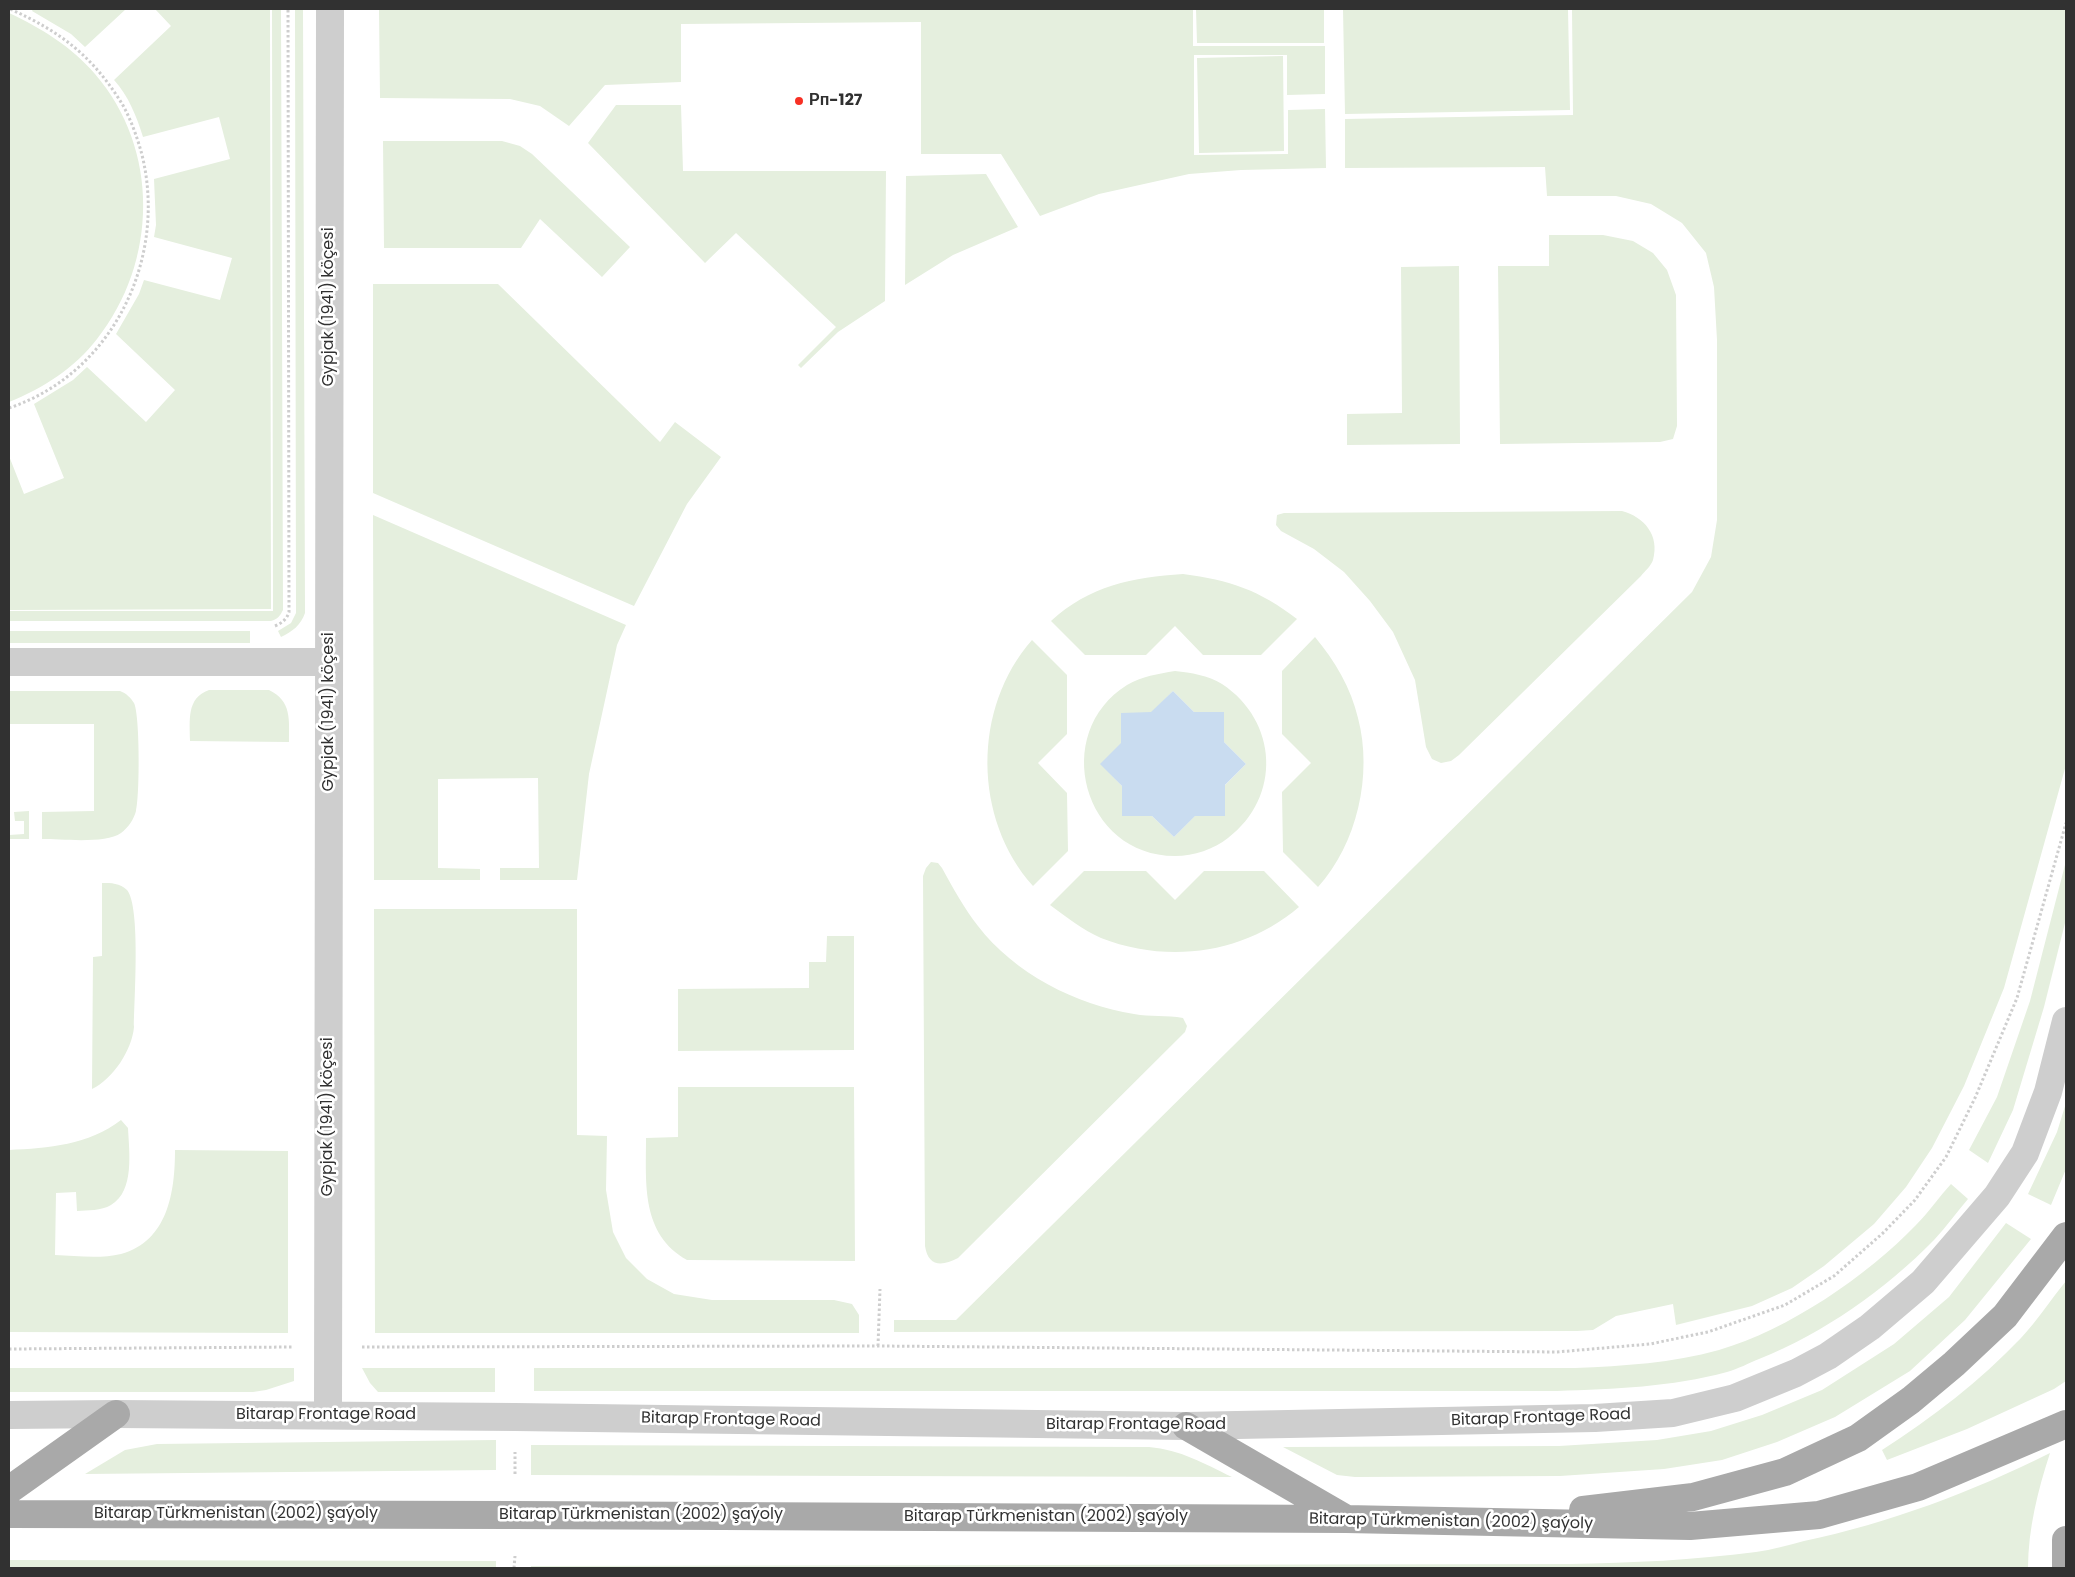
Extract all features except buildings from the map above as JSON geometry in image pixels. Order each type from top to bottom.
[{"type":"main road","points":[[1474,1521],[1612,1508],[1693,1497],[1784,1472],[1858,1438],[1911,1400],[1954,1364],[2005,1316],[2066,1236]]},
{"type":"main road","points":[[9,1490],[116,1414]]},
{"type":"main road","name":"Bitarap Türkmenistan (2002) şaýoly","points":[[9,1514],[514,1514],[1346,1519],[1610,1526],[1690,1526],[1819,1515],[1918,1487],[2066,1424]]},
{"type":"main road","points":[[1186,1426],[1346,1519]]},
{"type":"main road","points":[[2066,1540],[2066,1568]]},
{"type":"street","name":"Gypjak (1941) köçesi","points":[[328,1415],[330,9]]},
{"type":"street","points":[[9,662],[329,662]]},
{"type":"street","name":"Bitarap Frontage Road","points":[[9,1415],[328,1415],[1186,1426],[1595,1418],[1673,1413],[1735,1398],[1796,1373],[1828,1356],[1870,1327],[1923,1282],[1997,1196],[2025,1153],[2048,1092],[2066,1021]]},
{"type":"path","points":[[9,408],[45,392],[75,370],[101,344],[122,314],[137,280],[146,244],[150,207],[146,170],[136,134],[120,100],[99,70],[72,44],[42,23],[10,9]]},
{"type":"path","points":[[268,626],[275,626],[281,623],[288,616],[289,612],[288,9]]},
{"type":"path","points":[[9,1349],[878,1346],[1557,1352],[1650,1344],[1708,1332],[1785,1305],[1834,1276],[1883,1233],[1915,1200],[1946,1157],[1975,1098],[2018,998],[2066,823]]},
{"type":"path","points":[[878,1346],[880,1289]]},
{"type":"path","points":[[515,1448],[515,1474]]},
{"type":"path","points":[[514,1556],[514,1568]]},
{"type":"green space","points":[[33,9],[126,9],[85,47],[71,34],[32,11]]},
{"type":"green space","points":[[155,9],[270,9],[271,609],[9,610],[9,456],[24,494],[64,478],[34,404],[73,380],[87,367],[146,422],[175,390],[116,334],[139,294],[144,280],[220,300],[232,258],[154,237],[156,225],[154,179],[230,159],[219,117],[143,137],[132,107],[124,92],[114,80],[171,26]]},
{"type":"green space","points":[[272,9],[281,9],[283,610],[278,617],[271,621],[9,621],[9,611],[273,611]]},
{"type":"green space","points":[[295,9],[303,9],[305,613],[296,628],[281,637],[278,631],[291,623],[296,613]]},
{"type":"green space","points":[[379,9],[1193,9],[1193,46],[1325,46],[1325,94],[1287,95],[1287,55],[1194,55],[1194,155],[1288,154],[1288,110],[1325,109],[1326,168],[1241,170],[1189,174],[1099,194],[1040,216],[1001,154],[921,154],[921,22],[681,24],[681,82],[605,85],[569,126],[540,106],[510,99],[380,98]]},
{"type":"green space","points":[[1196,9],[1324,9],[1324,43],[1197,43]]},
{"type":"green space","points":[[1343,9],[1568,9],[1570,110],[1345,114]]},
{"type":"green space","points":[[1572,9],[2066,9],[2066,765],[2004,988],[1964,1086],[1932,1148],[1906,1187],[1874,1224],[1824,1266],[1792,1288],[1752,1306],[1676,1325],[1673,1304],[1616,1316],[1593,1330],[1577,1331],[894,1332],[894,1320],[956,1320],[1692,592],[1711,557],[1717,520],[1717,340],[1714,287],[1706,253],[1682,223],[1651,204],[1616,196],[1547,196],[1545,167],[1345,168],[1345,119],[1573,115]]},
{"type":"green space","points":[[9,13],[33,25],[66,46],[95,74],[116,104],[131,136],[140,171],[143,206],[140,241],[132,276],[117,309],[97,339],[79,359],[46,384],[9,402]]},
{"type":"green space","points":[[1283,56],[1284,151],[1199,153],[1197,58]]},
{"type":"green space","points":[[616,105],[681,105],[683,171],[886,171],[885,301],[838,332],[801,368],[798,365],[836,327],[736,233],[705,263],[588,143]]},
{"type":"green space","points":[[383,141],[502,141],[520,146],[532,154],[630,247],[602,277],[540,219],[521,248],[384,248]]},
{"type":"green space","points":[[986,174],[1018,227],[953,255],[905,285],[906,176]]},
{"type":"green space","points":[[1549,235],[1603,235],[1633,241],[1653,253],[1667,270],[1676,295],[1677,426],[1673,439],[1660,442],[1500,444],[1498,266],[1549,266]]},
{"type":"green space","points":[[1459,266],[1460,444],[1347,445],[1347,414],[1402,413],[1401,267]]},
{"type":"green space","points":[[373,284],[498,284],[660,442],[675,422],[721,457],[687,504],[634,606],[373,493]]},
{"type":"green space","points":[[1622,511],[1637,518],[1648,528],[1652,535],[1655,551],[1649,566],[1459,755],[1451,761],[1441,763],[1432,759],[1426,747],[1415,680],[1393,632],[1370,601],[1344,572],[1314,549],[1281,531],[1276,525],[1277,515],[1284,513]]},
{"type":"green space","points":[[373,515],[626,625],[617,645],[589,774],[577,880],[500,880],[500,868],[539,868],[538,778],[438,779],[438,868],[480,869],[480,880],[374,880]]},
{"type":"green space","points":[[1183,574],[1215,579],[1243,588],[1270,601],[1297,619],[1261,655],[1203,655],[1175,626],[1146,655],[1085,655],[1051,621],[1081,599],[1112,586],[1129,581]]},
{"type":"green space","points":[[9,631],[250,631],[250,643],[9,643]]},
{"type":"green space","points":[[1315,637],[1336,665],[1351,696],[1358,718],[1364,762],[1358,808],[1352,830],[1332,870],[1318,887],[1283,852],[1282,792],[1311,763],[1282,734],[1282,671]]},
{"type":"green space","points":[[1032,640],[1067,675],[1067,734],[1038,763],[1067,793],[1068,851],[1033,886],[1013,859],[999,829],[990,797],[988,763],[990,730],[998,698],[1012,667]]},
{"type":"green space","points":[[1175,671],[1211,678],[1222,684],[1241,700],[1254,718],[1263,738],[1266,759],[1265,781],[1258,802],[1246,821],[1228,838],[1216,845],[1203,851],[1182,856],[1143,851],[1118,836],[1099,815],[1088,788],[1084,760],[1089,732],[1103,706],[1127,685],[1138,679]],"holes":[[[1173,691],[1246,764],[1174,837],[1152,816],[1122,816],[1122,786],[1101,764]]]},
{"type":"green space","points":[[209,690],[269,690],[276,694],[282,700],[288,712],[289,742],[190,741],[190,718],[193,704],[196,699]]},
{"type":"green space","points":[[9,691],[120,691],[131,699],[136,710],[139,756],[138,789],[135,814],[124,831],[105,839],[95,840],[42,839],[42,812],[94,811],[94,724],[9,724]]},
{"type":"green space","points":[[29,811],[29,839],[9,839],[9,835],[24,834],[24,821],[15,821],[14,812]]},
{"type":"green space","points":[[2066,861],[2066,919],[2044,1007],[2013,1110],[1988,1163],[1969,1150],[1997,1097],[2030,1001]]},
{"type":"green space","points":[[931,862],[938,863],[942,868],[978,926],[1009,958],[1028,972],[1069,995],[1090,1003],[1134,1014],[1183,1018],[1187,1026],[1185,1032],[958,1258],[946,1263],[932,1261],[925,1246],[923,876]]},
{"type":"green space","points":[[1084,871],[1146,871],[1175,900],[1204,871],[1264,871],[1299,907],[1277,923],[1254,935],[1230,944],[1204,950],[1179,952],[1152,951],[1126,946],[1101,938],[1068,919],[1050,905]]},
{"type":"green space","points":[[102,883],[112,883],[121,886],[127,890],[131,900],[135,934],[134,1027],[130,1045],[120,1063],[107,1078],[92,1089],[93,957],[102,956]]},
{"type":"green space","points":[[374,909],[577,909],[577,1135],[607,1136],[606,1190],[613,1232],[626,1258],[647,1279],[674,1294],[712,1300],[834,1300],[852,1304],[859,1315],[859,1333],[375,1333]]},
{"type":"green space","points":[[827,936],[854,936],[854,1050],[678,1051],[678,989],[809,988],[809,962],[826,962]]},
{"type":"green space","points":[[678,1087],[854,1087],[855,1261],[687,1260],[672,1249],[661,1236],[649,1206],[646,1173],[646,1138],[678,1137]]},
{"type":"green space","points":[[2066,1103],[2066,1169],[2051,1205],[2028,1194],[2057,1132]]},
{"type":"green space","points":[[121,1120],[128,1128],[129,1148],[129,1170],[124,1190],[119,1199],[107,1207],[77,1211],[76,1192],[56,1193],[55,1255],[113,1256],[137,1248],[149,1238],[159,1226],[166,1213],[173,1182],[175,1150],[288,1151],[288,1333],[9,1332],[9,1150],[68,1144],[95,1135]]},
{"type":"green space","points":[[1951,1184],[1968,1199],[1934,1240],[1874,1293],[1830,1323],[1783,1348],[1731,1371],[1685,1381],[1622,1388],[1557,1391],[534,1391],[534,1368],[1575,1368],[1666,1361],[1719,1350],[1745,1341],[1799,1315],[1825,1299],[1850,1282],[1896,1244],[1921,1220]]},
{"type":"green space","points":[[2006,1223],[2031,1239],[1965,1320],[1910,1371],[1835,1417],[1777,1442],[1722,1460],[1664,1469],[1560,1476],[1355,1477],[1337,1475],[1283,1447],[1559,1446],[1657,1440],[1711,1431],[1762,1415],[1822,1390],[1894,1344],[1949,1297]]},
{"type":"green space","points":[[2066,1281],[2066,1381],[2054,1389],[1967,1429],[1887,1460],[1882,1450],[1937,1412],[1989,1369],[2027,1331]]},
{"type":"green space","points":[[9,1368],[294,1368],[294,1381],[253,1392],[9,1392]]},
{"type":"green space","points":[[362,1368],[495,1368],[495,1392],[378,1392],[370,1383]]},
{"type":"green space","points":[[496,1440],[496,1470],[85,1474],[125,1450],[157,1444]]},
{"type":"green space","points":[[531,1445],[1149,1447],[1182,1454],[1232,1477],[531,1475]]},
{"type":"green space","points":[[2050,1453],[2035,1510],[2028,1553],[2028,1568],[531,1568],[531,1566],[1570,1564],[1686,1559],[1768,1550],[1836,1534],[1899,1516],[1991,1481]]},
{"type":"green space","points":[[9,1560],[496,1561],[496,1568],[9,1568]]},
{"type":"water","points":[[1173,691],[1194,712],[1224,712],[1224,742],[1246,764],[1225,785],[1225,816],[1195,816],[1174,837],[1152,816],[1122,816],[1122,786],[1100,764],[1121,743],[1121,713],[1151,712]]},
{"type":"place","name":"Рп-127","points":[[799,101]]}]
